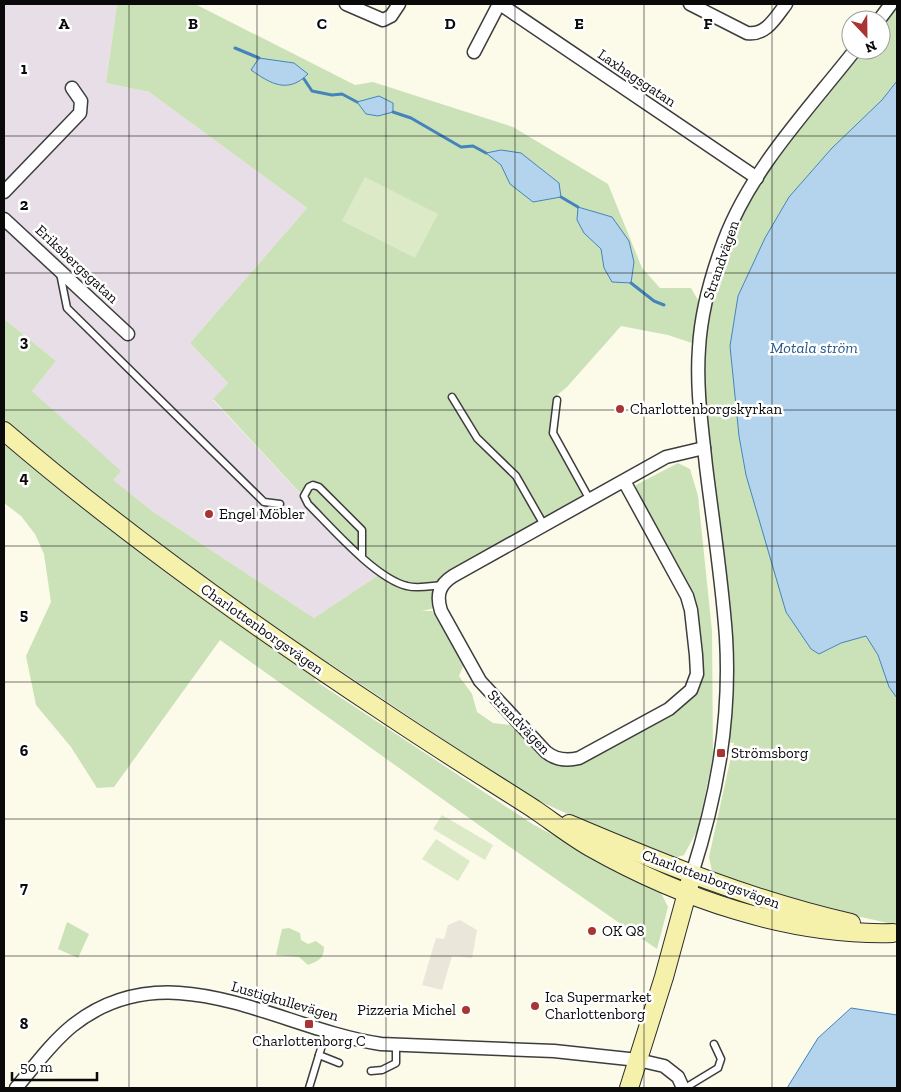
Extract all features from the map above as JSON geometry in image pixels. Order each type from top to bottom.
[{"type":"main road","name":"Charlottenborgsvägen","points":[[4,431],[119,525],[208,592],[386,714],[588,846],[660,882],[733,908],[806,927],[872,934],[895,934]]},
{"type":"main road","name":"Charlottenborgsvägen","points":[[534,810],[692,874],[798,910],[895,934]]},
{"type":"main road","name":"Strandvägen","points":[[629,1088],[692,874]]},
{"type":"street","points":[[346,4],[383,20],[391,16],[399,4]]},
{"type":"street","name":"Laxhagsgatan","points":[[474,52],[499,4],[757,178]]},
{"type":"street","points":[[690,4],[747,33],[753,34],[768,26],[786,4]]},
{"type":"street","name":"Strandvägen","points":[[692,874],[715,794],[721,759],[726,695],[725,630],[698,383],[703,312],[724,240],[738,209],[757,178],[847,60]]},
{"type":"street","points":[[4,192],[80,113],[81,101],[72,88]]},
{"type":"street","name":"Eriksbergsgatan","points":[[4,219],[128,334]]},
{"type":"street","points":[[442,585],[453,576],[666,457],[704,448]]},
{"type":"street","name":"Strandvägen","points":[[442,585],[438,599],[441,611],[480,681],[550,755],[571,760],[579,758],[669,709],[686,696],[697,674],[691,610],[686,596],[624,481]]},
{"type":"street","name":"Lustigkullevägen","points":[[16,1088],[51,1046],[77,1023],[103,1008],[145,994],[176,992],[205,995],[368,1042],[396,1045],[554,1050],[638,1060],[664,1066],[678,1077],[684,1088]]},
{"type":"lane","points":[[60,270],[68,308],[264,502],[280,504]]},
{"type":"lane","points":[[452,397],[477,438],[516,476],[544,525]]},
{"type":"lane","points":[[557,400],[553,433],[590,500]]},
{"type":"lane","points":[[362,556],[362,530],[319,487],[309,487],[304,496],[308,504],[362,556],[379,572],[401,584],[416,588],[442,585]]},
{"type":"lane","points":[[309,1088],[327,1030]]},
{"type":"lane","points":[[684,1088],[702,1080],[718,1068],[721,1059],[714,1044]]},
{"type":"lane","points":[[371,1071],[382,1070],[396,1063],[396,1045]]},
{"type":"lane","points":[[320,1055],[339,1063]]},
{"type":"shaded area","points":[[4,4],[117,4],[106,83],[149,92],[307,208],[190,343],[228,383],[213,400],[377,576],[314,618],[152,511],[112,480],[120,471],[32,391],[56,361],[4,319]]},
{"type":"shaded area","points":[[460,920],[477,930],[472,958],[452,956],[442,990],[422,985],[436,938],[444,939],[448,925]]},
{"type":"green space","points":[[117,4],[195,4],[355,85],[373,82],[513,127],[608,184],[642,268],[660,288],[691,288],[705,312],[718,258],[756,178],[852,60],[891,60],[891,10],[897,4],[897,81],[882,100],[832,148],[789,197],[765,238],[738,296],[730,346],[739,436],[746,475],[761,522],[819,654],[841,643],[866,636],[878,655],[889,687],[897,698],[897,925],[807,905],[727,882],[712,871],[709,857],[734,743],[724,742],[717,560],[701,346],[668,335],[621,326],[567,387],[557,395],[555,442],[588,504],[442,585],[439,607],[422,611],[432,611],[464,664],[459,676],[472,694],[477,712],[493,723],[511,725],[529,740],[581,762],[625,741],[673,712],[695,692],[691,591],[664,539],[636,493],[636,485],[678,463],[690,469],[698,496],[712,631],[713,756],[698,829],[684,855],[674,858],[643,848],[528,796],[329,663],[314,680],[534,825],[660,891],[668,907],[657,949],[504,843],[220,640],[114,787],[97,788],[71,747],[36,705],[26,656],[51,602],[44,554],[35,534],[21,516],[4,503],[4,319],[56,361],[32,391],[121,471],[113,480],[152,511],[314,618],[377,576],[213,399],[228,383],[190,343],[307,208],[149,92],[106,83]]},
{"type":"green space","points":[[365,177],[438,214],[415,258],[342,221]]},
{"type":"green space","points":[[442,815],[493,845],[485,860],[433,829]]},
{"type":"green space","points":[[436,839],[470,861],[458,881],[422,859]]},
{"type":"green space","points":[[67,922],[89,934],[78,958],[58,949]]},
{"type":"green space","points":[[289,928],[300,933],[301,940],[308,944],[316,941],[324,947],[320,959],[308,965],[299,957],[276,955],[282,929]]},
{"type":"water","points":[[259,58],[294,63],[308,74],[293,84],[280,85],[273,83],[251,70]]},
{"type":"water","name":"Motala ström","points":[[897,81],[897,698],[889,687],[878,655],[866,636],[841,643],[819,654],[811,649],[786,612],[746,475],[739,436],[730,346],[738,296],[765,238],[789,197],[832,148],[882,100]]},
{"type":"water","points":[[379,96],[393,103],[393,112],[378,116],[366,114],[357,102]]},
{"type":"water","points":[[501,150],[521,153],[559,183],[561,197],[533,202],[510,184],[501,165],[486,153]]},
{"type":"water","points":[[578,207],[612,217],[629,241],[634,262],[631,283],[612,282],[604,268],[601,249],[584,233],[577,220]]},
{"type":"water","points":[[851,1008],[897,1015],[897,1088],[787,1088],[818,1038]]},
{"type":"waterway","points":[[235,48],[259,58]]},
{"type":"waterway","points":[[304,79],[312,91],[332,95],[342,94],[357,102]]},
{"type":"waterway","points":[[393,112],[411,118],[461,147],[473,146],[486,153]]},
{"type":"waterway","points":[[561,197],[578,207]]},
{"type":"waterway","points":[[631,283],[654,301],[664,305]]},
{"type":"place","name":"Charlottenborgskyrkan","points":[[620,409]]},
{"type":"place","name":"Engel Möbler","points":[[209,514]]},
{"type":"place","name":"Strömsborg","points":[[721,753]]},
{"type":"place","name":"OK Q8","points":[[592,931]]},
{"type":"place","name":"Ica Supermarket Charlottenborg","points":[[535,1006]]},
{"type":"place","name":"Pizzeria Michel","points":[[466,1010]]},
{"type":"place","name":"Charlottenborg C","points":[[309,1024]]}]
